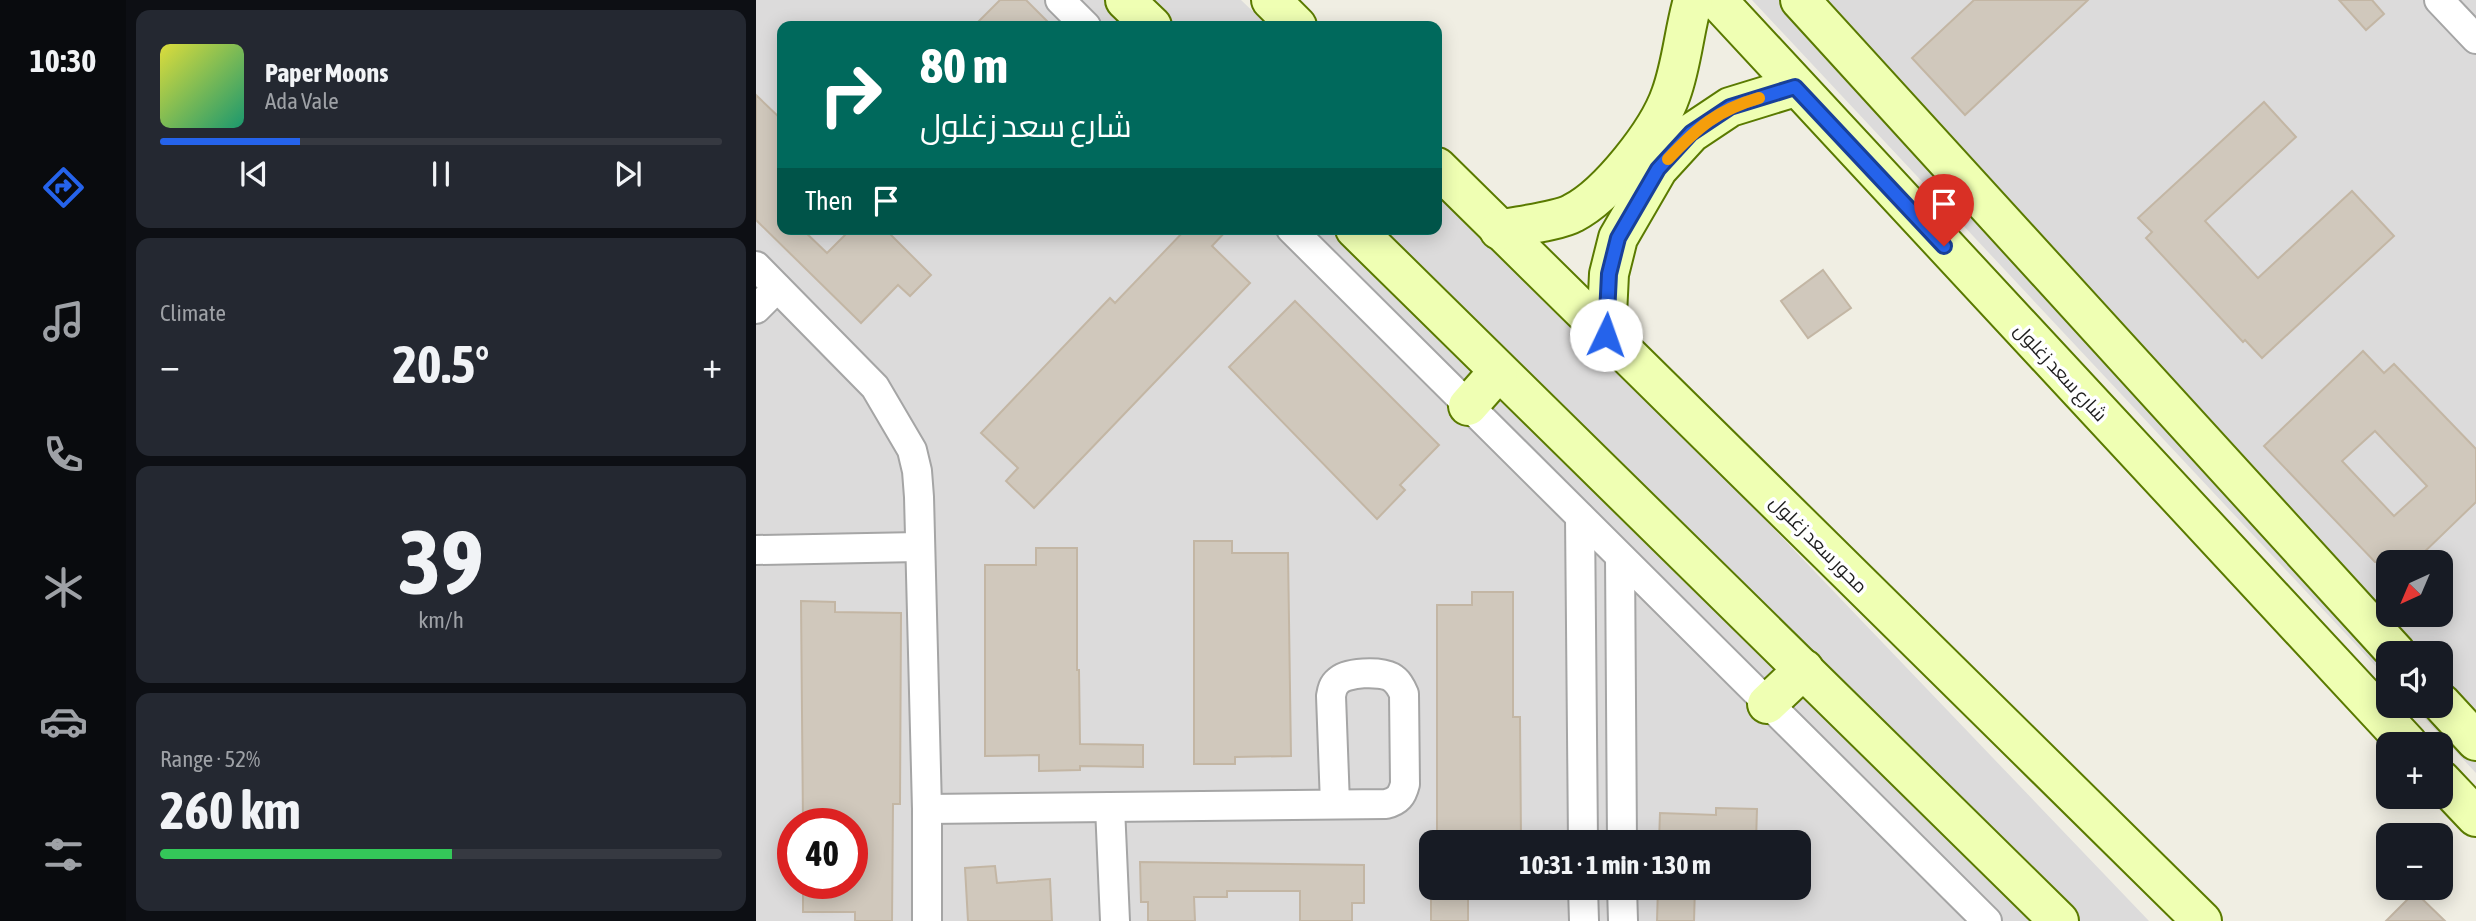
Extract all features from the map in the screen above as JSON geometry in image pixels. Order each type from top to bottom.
[{"type":"street","points":[[1060,0],[1081,21]]},
{"type":"street","points":[[1125,0],[1147,21]]},
{"type":"street","points":[[1271,0],[1292,21]]},
{"type":"street","points":[[1499,230],[1572,214],[1603,191],[1631,159],[1652,130],[1670,96],[1693,0]]},
{"type":"street","name":"شارع سعد زغلول","points":[[1717,0],[2396,732]]},
{"type":"street","points":[[1800,0],[2385,641]]},
{"type":"street","points":[[2439,0],[2476,39]]},
{"type":"street","points":[[1606,335],[1609,274],[1618,238],[1658,169],[1691,133],[1730,107],[1795,87]]},
{"type":"street","name":"محور سعد زغلول","points":[[1442,172],[2202,921]]},
{"type":"street","points":[[1297,235],[1987,921]]},
{"type":"street","points":[[1361,235],[2059,921]]},
{"type":"street","points":[[756,266],[875,387],[912,450],[919,497],[927,809],[927,921]]},
{"type":"street","points":[[756,309],[777,288]]},
{"type":"street","points":[[1468,405],[1498,372]]},
{"type":"street","points":[[1580,517],[1583,830]]},
{"type":"street","points":[[756,550],[919,547]]},
{"type":"street","points":[[1620,557],[1622,830]]},
{"type":"street","points":[[1767,704],[1804,668]]},
{"type":"street","points":[[927,809],[1386,804],[1396,801],[1403,794],[1405,784],[1404,694],[1401,685],[1385,674],[1348,674],[1339,678],[1333,686],[1331,695],[1335,804]]},
{"type":"street","points":[[2453,715],[2476,741]]},
{"type":"street","points":[[1110,807],[1115,921]]},
{"type":"street","points":[[1583,900],[1584,921]]},
{"type":"street","points":[[1622,900],[1623,921]]},
{"type":"shaded area","points":[[756,0],[1241,0],[1263,21],[777,21],[777,235],[1442,235],[1442,198],[1682,433],[2149,921],[756,921]]},
{"type":"shaded area","points":[[1752,0],[2476,0],[2476,773],[2453,749],[2453,732],[2437,732],[2424,718],[2453,718],[2453,641],[2376,641],[2376,666]]},
{"type":"building","points":[[1000,0],[1026,0],[1047,21],[979,21]]},
{"type":"building","points":[[1974,0],[2088,0],[1965,115],[1912,58]]},
{"type":"building","points":[[2339,0],[2372,0],[2384,14],[2366,30]]},
{"type":"building","points":[[756,95],[777,115],[777,235],[808,235],[827,253],[845,235],[891,235],[931,275],[910,296],[898,285],[861,323],[756,220]]},
{"type":"building","points":[[2264,102],[2296,137],[2205,221],[2258,278],[2352,191],[2394,236],[2262,358],[2245,340],[2243,342],[2146,238],[2152,232],[2138,218]]},
{"type":"building","points":[[1180,235],[1222,235],[1212,246],[1250,283],[1034,508],[1006,481],[1018,468],[981,433],[1110,298],[1115,303]]},
{"type":"building","points":[[1823,270],[1851,308],[1808,338],[1781,301]]},
{"type":"building","points":[[1295,301],[1439,445],[1400,485],[1405,490],[1377,519],[1229,367]]},
{"type":"building","points":[[2363,351],[2384,373],[2394,364],[2476,449],[2476,502],[2426,550],[2376,550],[2375,562],[2264,446]],"holes":[[[2375,431],[2427,486],[2394,516],[2342,461]]]},
{"type":"building","points":[[1194,541],[1232,541],[1232,553],[1288,553],[1291,756],[1235,757],[1235,764],[1194,764]]},
{"type":"building","points":[[1036,548],[1077,548],[1080,744],[1143,745],[1143,767],[1080,766],[1080,770],[1039,771],[1039,755],[985,756],[985,565],[1036,565]]},
{"type":"building","points":[[1472,592],[1513,592],[1513,717],[1520,717],[1521,830],[1437,830],[1437,605],[1472,605]]},
{"type":"building","points":[[801,601],[835,602],[835,612],[901,613],[900,804],[893,804],[892,921],[855,921],[855,912],[803,912],[803,899],[868,899],[868,808],[803,808]]},
{"type":"building","points":[[1716,808],[1757,809],[1756,830],[1659,830],[1660,813],[1716,815]]},
{"type":"building","points":[[1140,862],[1364,865],[1364,903],[1352,903],[1352,921],[1300,921],[1300,891],[1227,891],[1227,897],[1194,897],[1195,921],[1148,921],[1148,902],[1141,902]]},
{"type":"building","points":[[995,866],[997,883],[1050,879],[1052,921],[968,921],[965,868]]},
{"type":"building","points":[[1431,900],[1468,900],[1468,921],[1431,921]]},
{"type":"building","points":[[1658,900],[1695,900],[1694,921],[1657,921]]},
{"type":"building","points":[[2407,900],[2423,900],[2445,921],[2386,921]]},
{"type":"slow traffic","points":[[1668,159],[1691,133],[1730,107],[1759,98]]},
{"type":"route","points":[[1606,335],[1609,274],[1618,238],[1658,169],[1691,133],[1730,107],[1795,87],[1944,246]]}]
